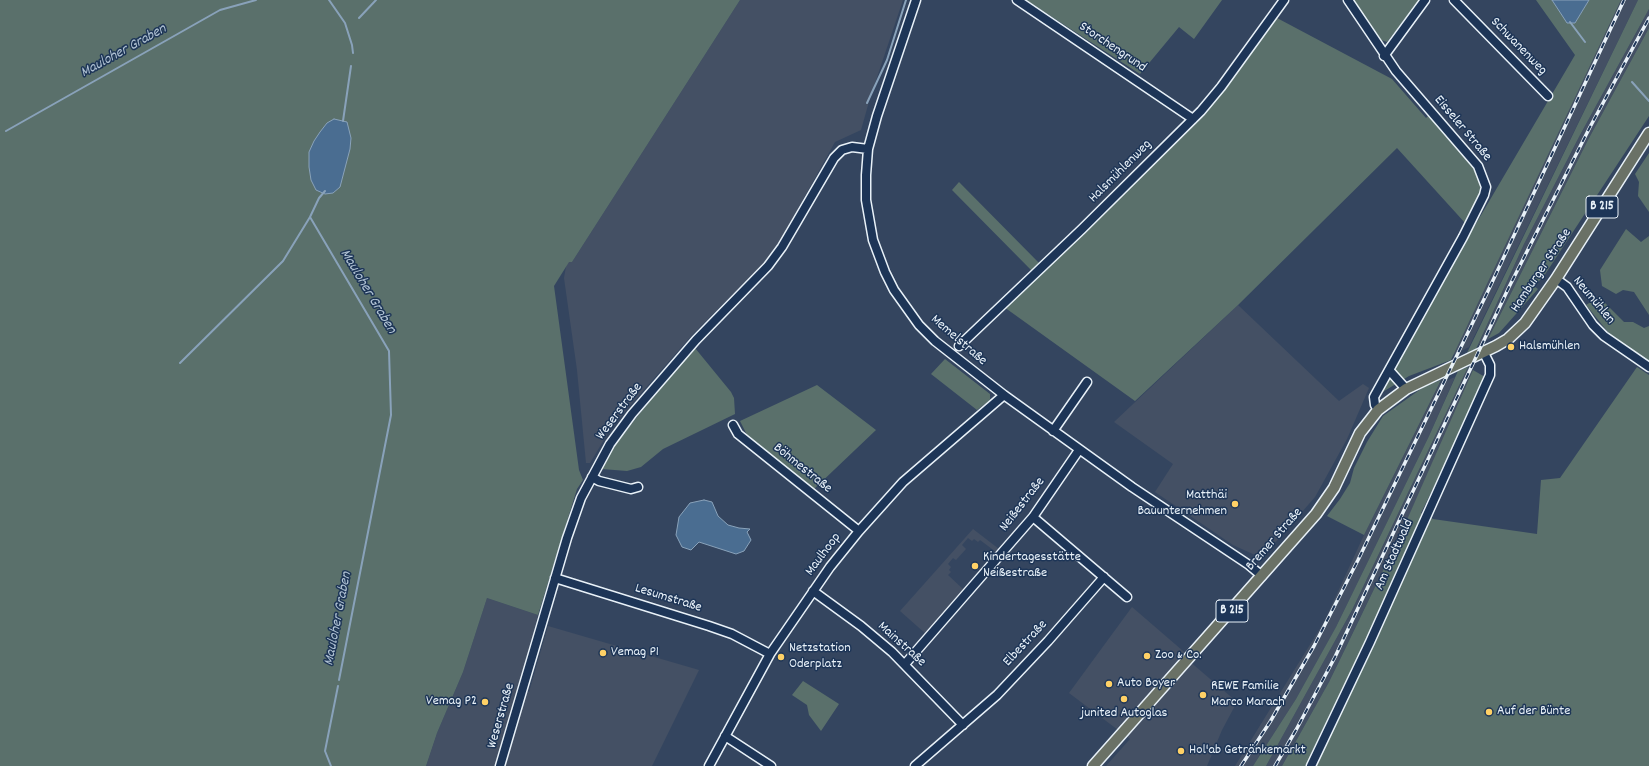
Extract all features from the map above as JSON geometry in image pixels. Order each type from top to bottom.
[{"type":"main road","name":"Hamburger Straße","points":[[1484,353],[1508,339],[1525,323],[1556,279],[1649,133]]},
{"type":"main road","name":"Bremer Straße","points":[[1093,766],[1325,503],[1339,478],[1360,433],[1378,410],[1406,389],[1484,353]]},
{"type":"street","name":"Memelstraße","points":[[916,0],[877,116],[868,149],[866,175],[866,200],[870,226],[878,254],[894,290],[919,325],[935,341],[1004,395],[1079,450],[1249,565],[1262,576]]},
{"type":"street","name":"Storchengrund","points":[[1017,0],[1193,119]]},
{"type":"street","name":"Halsmühlenweg","points":[[959,346],[1082,229],[1193,119],[1221,87],[1284,0]]},
{"type":"street","name":"Eisseler Straße","points":[[1348,0],[1396,72],[1478,166],[1486,187],[1484,195],[1463,237],[1374,397],[1375,405],[1378,410]]},
{"type":"street","points":[[1384,56],[1425,0]]},
{"type":"street","name":"Schwanenweg","points":[[1454,0],[1548,96]]},
{"type":"street","name":"Weserstraße","points":[[500,766],[566,538],[581,498],[610,444],[632,414],[696,340],[768,266],[782,247],[834,158],[842,150],[852,146],[868,149]]},
{"type":"street","name":"Neumühlen","points":[[1556,279],[1567,287],[1594,325],[1604,336],[1649,367]]},
{"type":"street","name":"Am Stadtwald","points":[[1311,766],[1370,642],[1490,375],[1490,365],[1484,353]]},
{"type":"street","points":[[1389,370],[1406,389]]},
{"type":"street","points":[[1052,431],[1087,382]]},
{"type":"street","name":"Maulhoop","points":[[709,766],[770,654],[813,591],[859,531],[903,482],[1004,395]]},
{"type":"street","name":"Böhmestraße","points":[[733,425],[738,434],[859,531]]},
{"type":"street","name":"Neißestraße","points":[[905,664],[1033,517],[1079,450]]},
{"type":"street","points":[[592,477],[599,481],[631,489],[638,487]]},
{"type":"street","points":[[1033,517],[1127,597]]},
{"type":"street","name":"Elbestraße","points":[[915,766],[997,695],[1048,641],[1104,577]]},
{"type":"street","name":"Lesumstraße","points":[[555,578],[724,631],[753,644],[770,654]]},
{"type":"street","name":"Mainstraße","points":[[813,591],[861,626],[905,664],[964,725]]},
{"type":"street","points":[[725,736],[771,766]]},
{"type":"shaded area","points":[[740,0],[903,0],[870,98],[861,130],[835,142],[776,248],[761,266],[693,334],[627,409],[608,433],[590,463],[586,463],[577,370],[564,278],[567,261],[572,262]]},
{"type":"shaded area","points":[[1621,0],[1638,0],[1469,347],[1453,355],[1501,251]]},
{"type":"shaded area","points":[[1649,9],[1649,28],[1589,138],[1488,339],[1478,345],[1524,244],[1580,135]]},
{"type":"shaded area","points":[[1238,305],[1339,401],[1363,384],[1369,388],[1347,439],[1315,497],[1267,552],[1261,555],[1255,555],[1233,545],[1155,492],[1173,464],[1114,422]]},
{"type":"shaded area","points":[[1468,367],[1473,370],[1444,439],[1402,531],[1329,682],[1282,766],[1266,766],[1352,610]]},
{"type":"shaded area","points":[[1455,377],[1429,436],[1336,627],[1296,699],[1253,766],[1235,766],[1324,622],[1364,535],[1439,384]]},
{"type":"shaded area","points":[[973,529],[999,549],[996,552],[980,540],[978,542],[974,539],[972,541],[968,538],[962,545],[966,549],[956,560],[953,558],[948,564],[951,567],[949,570],[951,572],[948,575],[964,590],[926,634],[900,611]]},
{"type":"shaded area","points":[[487,598],[538,615],[518,689],[529,692],[548,626],[699,670],[652,766],[426,766],[437,733],[463,672]]},
{"type":"shaded area","points":[[1132,607],[1190,657],[1188,660],[1237,702],[1222,730],[1207,766],[1106,766],[1130,739],[1069,693]]},
{"type":"green space","points":[[0,0],[740,0],[572,262],[569,262],[554,286],[579,470],[583,480],[577,489],[538,615],[487,598],[463,672],[437,733],[426,766],[0,766]]},
{"type":"green space","points":[[1026,0],[1222,0],[1194,39],[1179,27],[1140,74]]},
{"type":"green space","points":[[1354,0],[1420,0],[1387,42],[1378,39]]},
{"type":"green space","points":[[1536,0],[1552,0],[1568,23],[1575,23],[1589,0],[1621,0],[1451,360],[1409,376],[1381,393],[1397,360],[1430,302],[1575,55]]},
{"type":"green space","points":[[1638,0],[1649,0],[1649,9],[1580,135],[1524,244],[1476,349],[1467,353]]},
{"type":"green space","points":[[1277,18],[1392,79],[1426,118],[1429,115],[1475,168],[1480,180],[1480,195],[1466,224],[1397,148],[1238,305],[1135,401],[1004,307],[1206,112]]},
{"type":"green space","points":[[1649,28],[1649,116],[1544,276],[1534,286],[1538,289],[1499,333],[1488,339],[1589,138]]},
{"type":"green space","points":[[1649,153],[1649,212],[1638,196],[1639,182],[1635,174]]},
{"type":"green space","points":[[959,182],[1040,264],[1032,271],[952,190]]},
{"type":"green space","points":[[1626,229],[1641,242],[1649,236],[1649,315],[1634,292],[1623,290],[1616,294],[1602,286],[1600,270]]},
{"type":"green space","points":[[1599,297],[1624,322],[1633,322],[1644,328],[1649,326],[1649,364],[1612,337],[1586,305]]},
{"type":"green space","points":[[695,348],[731,392],[734,398],[735,414],[663,449],[641,467],[627,471],[602,469],[612,449],[665,381]]},
{"type":"green space","points":[[945,359],[990,394],[989,401],[977,410],[931,374]]},
{"type":"green space","points":[[1468,367],[1352,610],[1266,766],[1253,766],[1296,699],[1336,627],[1429,436],[1458,371]]},
{"type":"green space","points":[[1637,367],[1649,375],[1649,766],[1282,766],[1329,682],[1402,531],[1473,370],[1485,377],[1476,401],[1421,513],[1433,519],[1537,534],[1541,480],[1560,478]]},
{"type":"green space","points":[[1441,380],[1364,535],[1327,516],[1350,483],[1354,468],[1367,442],[1383,416],[1425,386]]},
{"type":"green space","points":[[817,385],[876,430],[814,489],[749,439],[740,421]]},
{"type":"green space","points":[[803,681],[839,704],[821,731],[809,715],[807,705],[792,695]]},
{"type":"water","points":[[1552,0],[1589,0],[1575,23],[1567,23]]},
{"type":"water","points":[[334,119],[347,122],[351,138],[350,149],[340,187],[333,193],[325,194],[316,190],[311,180],[309,152],[320,132],[327,123]]},
{"type":"water","points":[[704,500],[712,502],[718,516],[728,525],[750,529],[747,532],[751,540],[744,551],[736,554],[699,542],[691,550],[682,547],[676,535],[679,517],[690,503]]},
{"type":"waterway","name":"Mauloher Graben","points":[[6,131],[220,10],[256,0]]},
{"type":"waterway","name":"Mauloher Graben","points":[[329,0],[345,23],[353,53]]},
{"type":"waterway","points":[[359,18],[376,0]]},
{"type":"waterway","points":[[867,103],[887,60],[906,0]]},
{"type":"waterway","points":[[1570,22],[1585,42]]},
{"type":"waterway","name":"Mauloher Graben","points":[[343,121],[351,66]]},
{"type":"waterway","points":[[1632,82],[1649,101]]},
{"type":"waterway","points":[[180,363],[283,261],[310,217],[319,198],[325,191]]},
{"type":"waterway","name":"Mauloher Graben","points":[[310,217],[389,351],[391,415],[339,680]]},
{"type":"waterway","name":"Mauloher Graben","points":[[331,766],[325,751],[338,686]]},
{"type":"railway","points":[[1241,766],[1270,722],[1314,646],[1358,560],[1488,291],[1624,0]]},
{"type":"railway","points":[[1275,766],[1335,657],[1509,287],[1590,127],[1649,18]]},
{"type":"place","name":"Halsmühlen","points":[[1511,347]]},
{"type":"place","name":"Matthäi Bauunternehmen","points":[[1235,504]]},
{"type":"place","name":"Kindertagesstätte Neißestraße","points":[[975,566]]},
{"type":"place","name":"Vemag P1","points":[[603,653]]},
{"type":"place","name":"Zoo & Co.","points":[[1147,656]]},
{"type":"place","name":"Netzstation Oderplatz","points":[[781,657]]},
{"type":"place","name":"Auto Boyer","points":[[1109,684]]},
{"type":"place","name":"REWE Familie Marco Marach","points":[[1203,695]]},
{"type":"place","name":"junited Autoglas","points":[[1124,699]]},
{"type":"place","name":"Vemag P2","points":[[485,702]]},
{"type":"place","name":"Auf der Bünte","points":[[1489,712]]},
{"type":"place","name":"Hol'ab Getränkemarkt","points":[[1181,751]]}]
